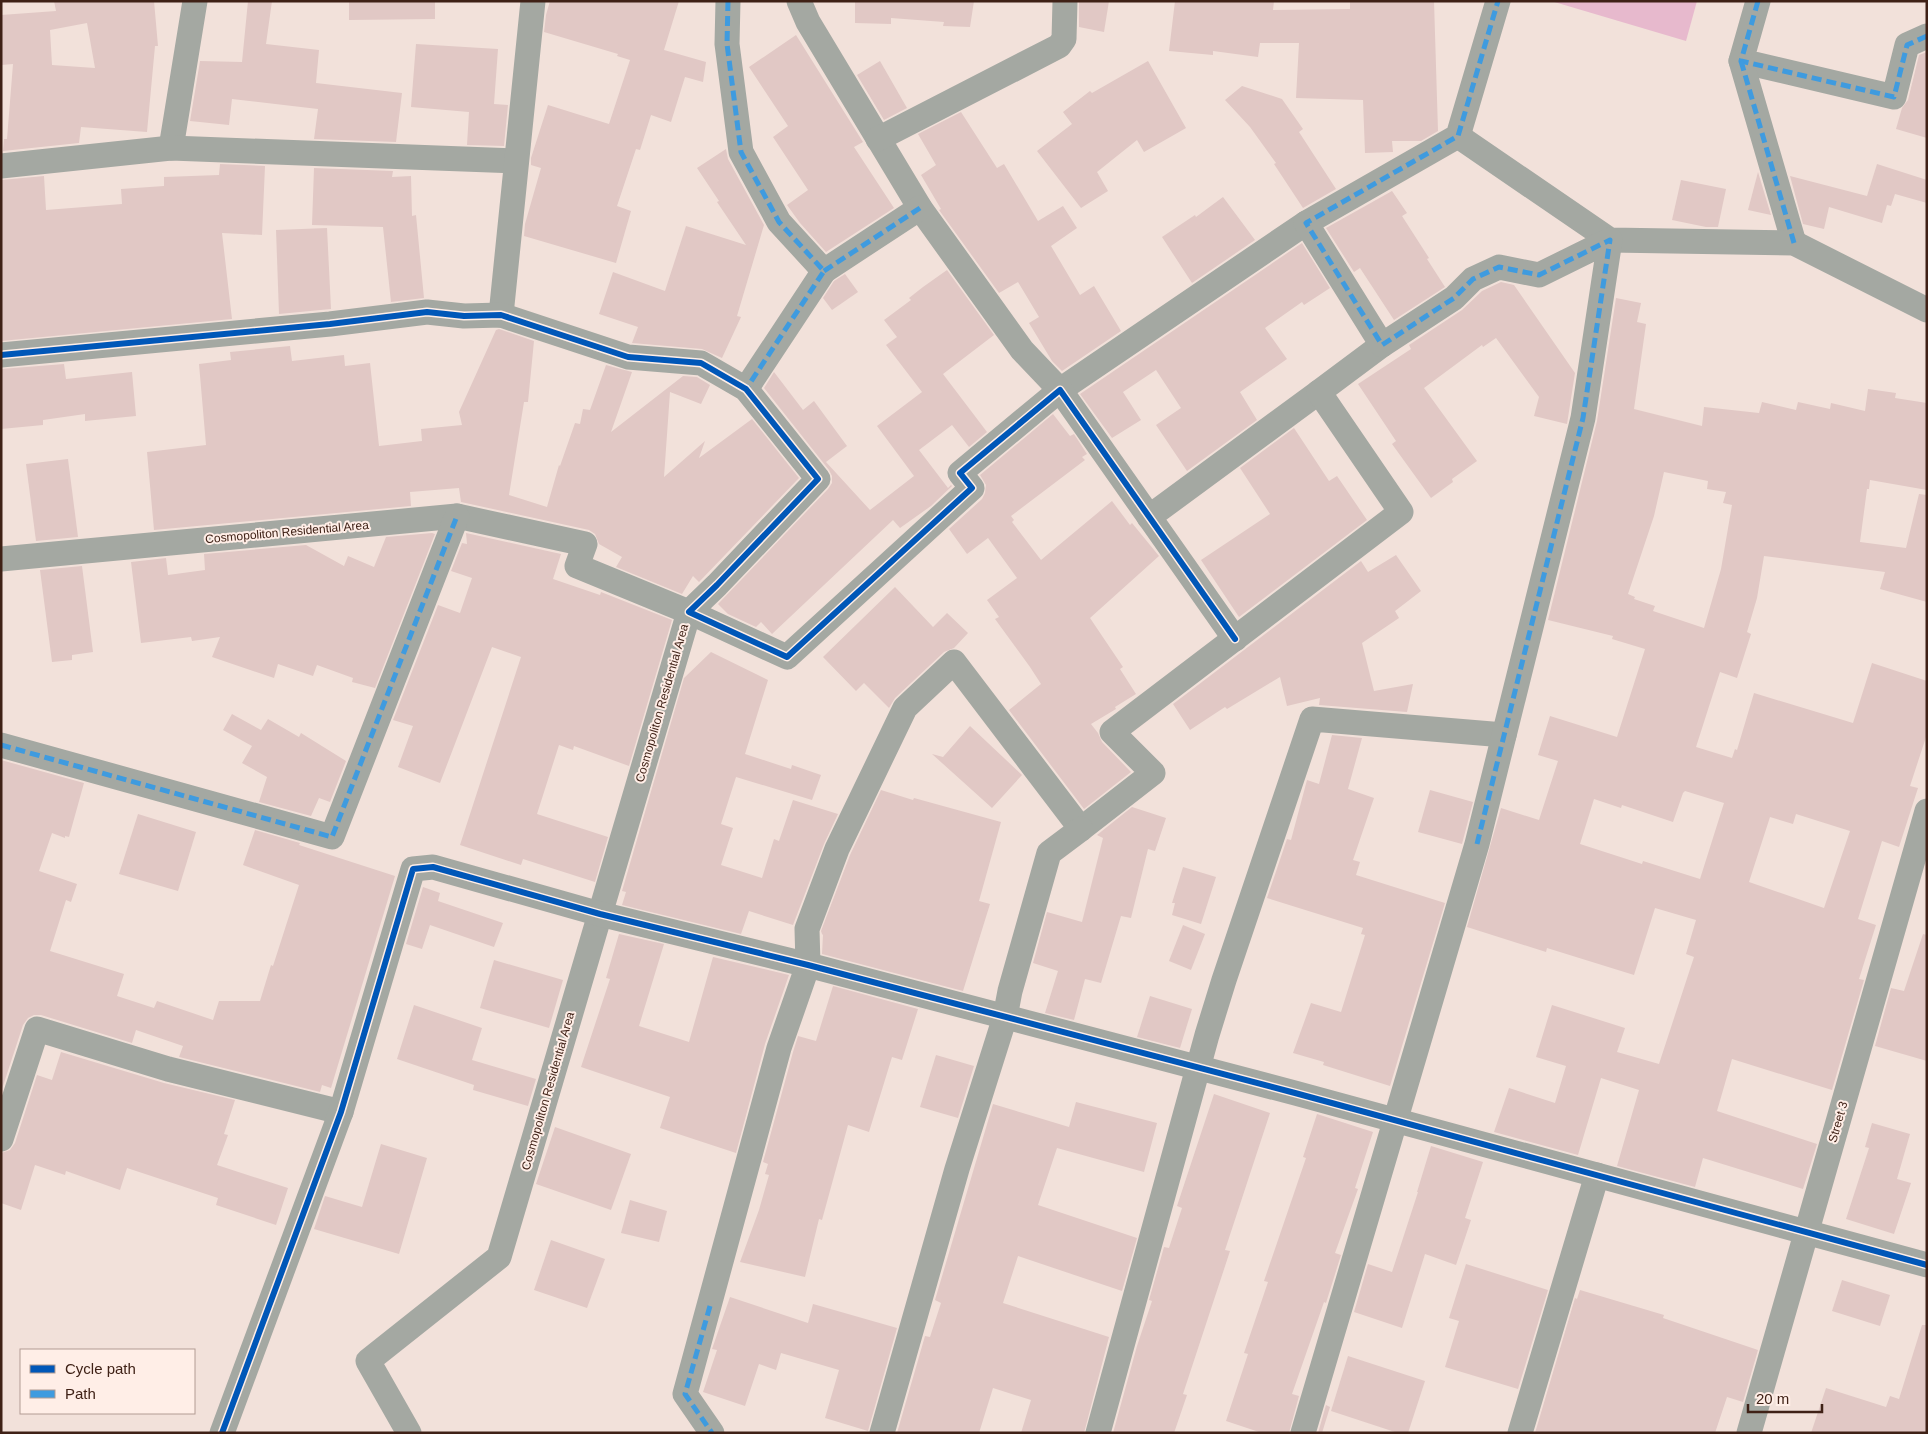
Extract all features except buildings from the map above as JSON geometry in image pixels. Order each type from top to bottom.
[{"type":"street","points":[[171,148],[195,1]]},
{"type":"street","points":[[501,315],[533,1]]},
{"type":"street","points":[[728,1],[727,44],[741,152],[779,222],[824,271]]},
{"type":"street","points":[[800,1],[808,22],[920,208],[1022,350],[1060,390],[1235,639]]},
{"type":"street","points":[[878,139],[1059,46],[1064,39],[1065,1]]},
{"type":"street","points":[[1,355],[330,324],[427,312],[464,316],[501,315],[628,358],[701,363],[746,389],[818,479],[689,612],[787,657],[972,488],[960,473],[1060,390],[1306,223],[1458,136],[1498,1]]},
{"type":"street","points":[[1758,1],[1741,61],[1794,243]]},
{"type":"street","points":[[1741,61],[1894,97],[1906,45],[1927,36]]},
{"type":"street","points":[[1458,136],[1610,240]]},
{"type":"street","points":[[1,166],[171,148],[516,162]]},
{"type":"street","points":[[746,389],[824,271],[920,208]]},
{"type":"street","points":[[1306,223],[1382,345]]},
{"type":"street","points":[[1302,1433],[1477,844],[1583,418],[1610,240]]},
{"type":"street","points":[[1149,517],[1382,345],[1454,298],[1473,279],[1499,267],[1539,275],[1610,240],[1794,243],[1927,310]]},
{"type":"street","points":[[882,1433],[957,1169],[1005,1017],[1010,991],[1049,852],[1152,774],[1112,732],[1401,512],[1319,392]]},
{"type":"street","points":[[1,745],[332,837],[457,516]]},
{"type":"street","name":"Cosmopoliton Residential Area","points":[[1,558],[457,516],[585,544],[577,566],[689,612],[499,1257],[368,1361],[409,1433]]},
{"type":"street","points":[[712,1433],[685,1394],[780,1048],[808,966],[807,929],[837,849],[905,708],[954,662],[1081,829]]},
{"type":"street","points":[[1098,1433],[1224,980],[1312,719],[1504,735]]},
{"type":"street","name":"Street 3","points":[[1749,1433],[1927,811]]},
{"type":"street","points":[[222,1433],[340,1112],[413,869],[433,868],[600,914],[1005,1017],[1927,1265]]},
{"type":"street","points":[[1,1140],[37,1029],[168,1068],[340,1112]]},
{"type":"street","points":[[1520,1433],[1598,1175]]},
{"type":"shaded area","points":[[1551,1],[1697,1],[1686,41]]},
{"type":"marked path","points":[[728,1],[727,44],[741,152],[779,222],[824,271],[746,389]]},
{"type":"marked path","points":[[1477,844],[1583,418],[1610,240],[1539,275],[1499,267],[1473,279],[1454,298],[1382,345],[1306,223],[1458,136],[1498,1]]},
{"type":"marked path","points":[[1758,1],[1741,61],[1894,97],[1907,45],[1927,36]]},
{"type":"marked path","points":[[1741,61],[1794,243]]},
{"type":"marked path","points":[[824,271],[920,208]]},
{"type":"marked path","points":[[1,745],[332,837],[457,516]]},
{"type":"marked path","points":[[710,1306],[685,1394],[712,1433]]},
{"type":"cycle path","points":[[1,355],[330,324],[427,312],[464,316],[501,315],[628,357],[701,363],[746,389],[818,479],[689,612],[787,657],[972,488],[960,473],[1060,390],[1235,639]]},
{"type":"cycle path","points":[[222,1433],[341,1112],[413,869],[433,867],[600,914],[808,965],[1295,1093],[1927,1265]]}]
